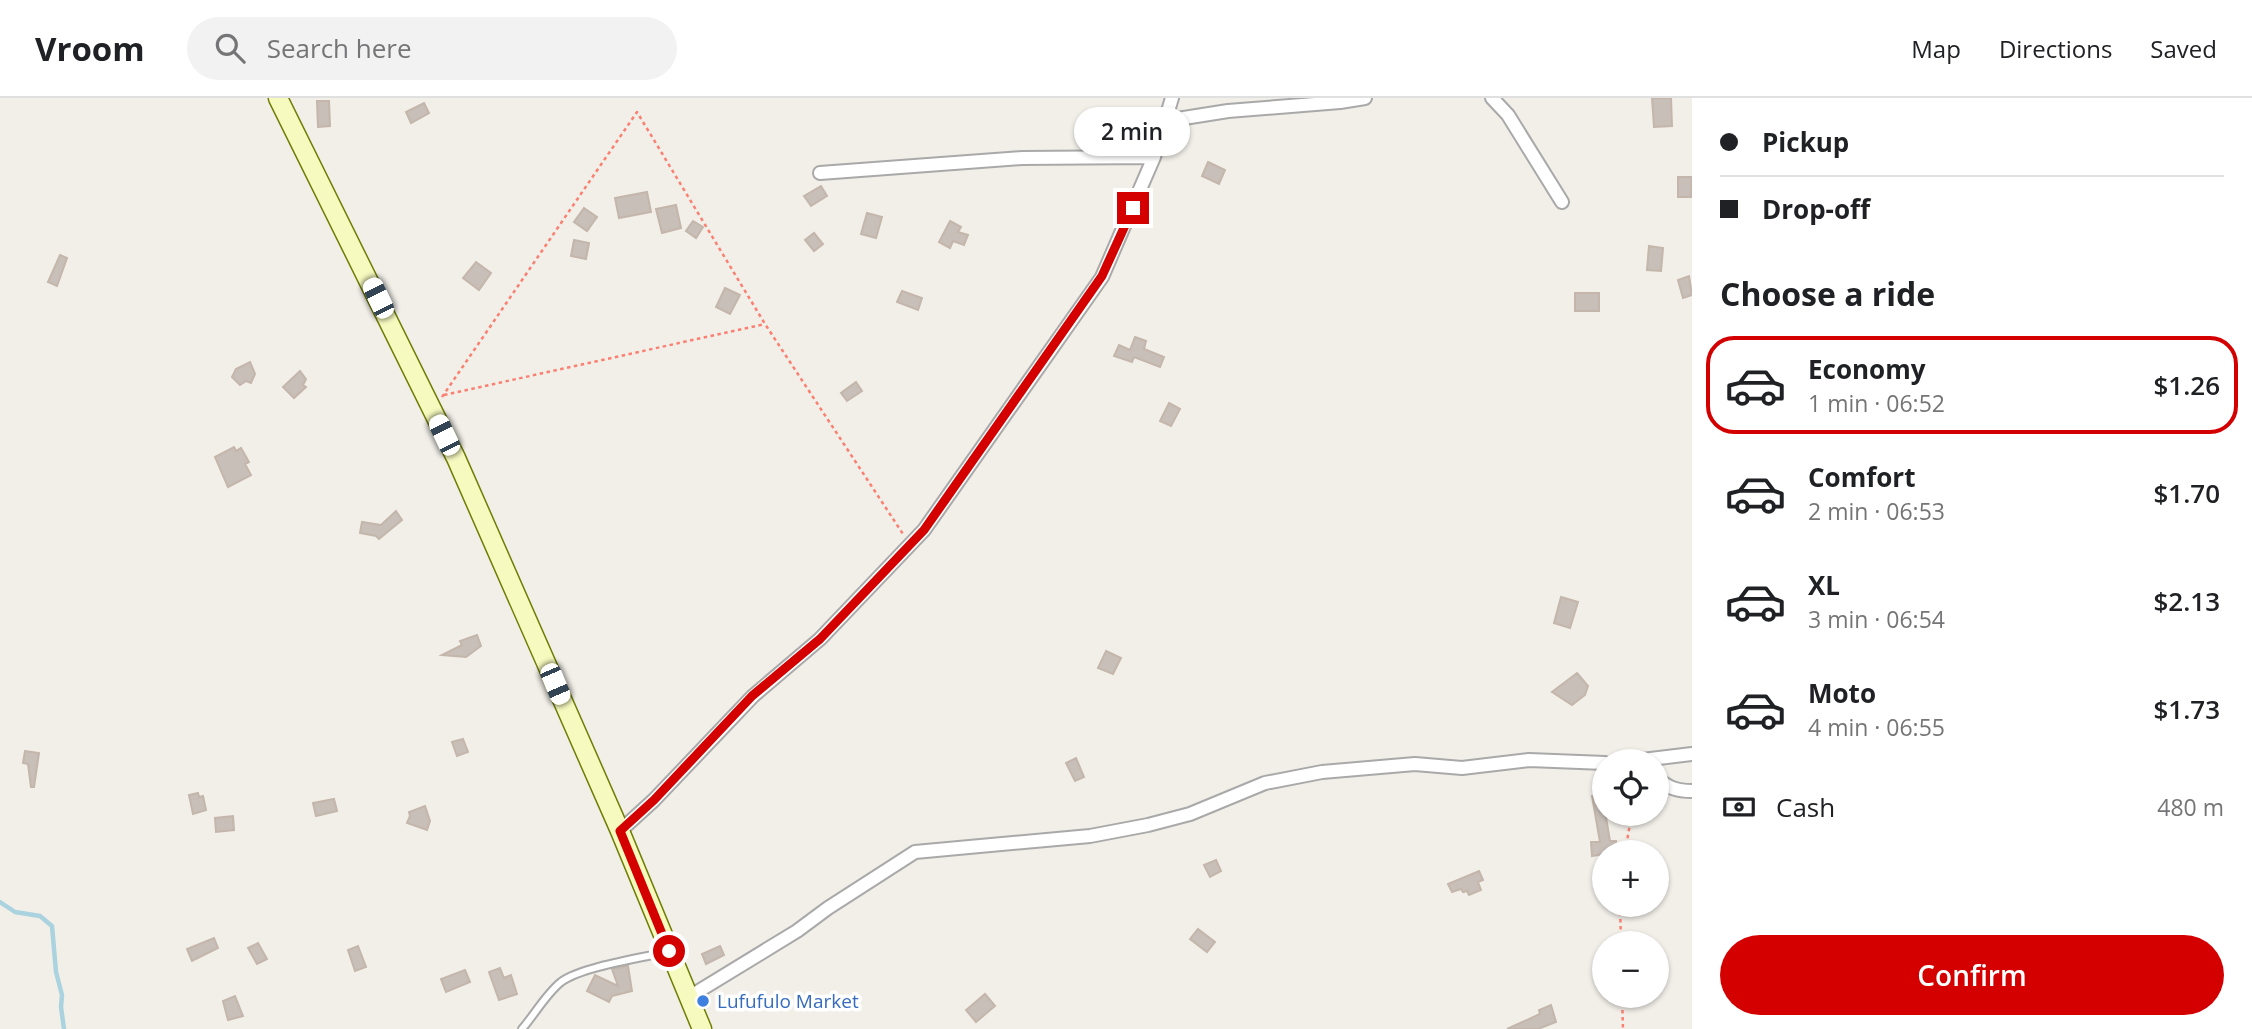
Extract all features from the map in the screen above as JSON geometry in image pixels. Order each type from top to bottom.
[{"type":"street","points":[[278,98],[433,411],[493,541],[620,831],[702,1029]]},
{"type":"street","points":[[620,831],[654,800],[752,696],[820,639],[924,530],[1102,276],[1154,157],[1172,98]]},
{"type":"street","points":[[1165,121],[1228,111],[1366,98]]},
{"type":"street","points":[[1492,98],[1508,115],[1562,202]]},
{"type":"street","points":[[820,173],[1022,158],[1154,157]]},
{"type":"street","points":[[1669,757],[1692,754]]},
{"type":"street","points":[[689,997],[797,931],[915,852],[1090,836],[1148,825],[1190,814],[1265,783],[1322,772],[1415,765],[1462,768],[1529,760],[1592,762]]},
{"type":"street","points":[[1669,787],[1679,791],[1692,790]]},
{"type":"lane","points":[[523,1029],[551,991],[564,979],[586,970],[669,951]]},
{"type":"path","points":[[433,411],[637,112],[765,324],[910,545]]},
{"type":"path","points":[[443,395],[765,324]]},
{"type":"path","points":[[1622,1008],[1623,1029]]},
{"type":"building","points":[[1652,98],[1671,98],[1672,126],[1654,127]]},
{"type":"building","points":[[317,101],[329,101],[330,126],[318,127]]},
{"type":"building","points":[[424,103],[429,113],[411,123],[406,112]]},
{"type":"building","points":[[1208,162],[1225,170],[1219,184],[1202,176]]},
{"type":"building","points":[[1678,177],[1692,177],[1691,197],[1678,197]]},
{"type":"building","points":[[821,186],[827,196],[811,206],[804,196]]},
{"type":"building","points":[[647,192],[651,212],[619,218],[615,198]]},
{"type":"building","points":[[676,205],[681,228],[662,233],[656,209]]},
{"type":"building","points":[[584,208],[597,217],[587,231],[574,222]]},
{"type":"building","points":[[867,213],[882,217],[876,238],[861,234]]},
{"type":"building","points":[[693,221],[703,227],[696,238],[686,231]]},
{"type":"building","points":[[950,221],[961,227],[958,232],[968,235],[964,245],[953,241],[950,248],[939,242]]},
{"type":"building","points":[[814,233],[823,244],[814,251],[805,240]]},
{"type":"building","points":[[574,240],[589,243],[586,259],[571,256]]},
{"type":"building","points":[[1649,246],[1663,248],[1661,271],[1647,270]]},
{"type":"building","points":[[60,255],[67,258],[57,286],[48,282]]},
{"type":"building","points":[[476,262],[491,273],[479,290],[463,278]]},
{"type":"building","points":[[1689,276],[1692,295],[1683,298],[1678,280]]},
{"type":"building","points":[[725,288],[740,295],[730,314],[716,307]]},
{"type":"building","points":[[902,291],[922,298],[918,310],[897,302]]},
{"type":"building","points":[[1575,293],[1599,293],[1599,311],[1575,311]]},
{"type":"building","points":[[1135,337],[1146,341],[1144,349],[1164,357],[1160,367],[1134,357],[1132,362],[1114,356],[1119,345],[1130,350]]},
{"type":"building","points":[[250,362],[255,374],[251,383],[246,381],[240,385],[232,377],[236,369]]},
{"type":"building","points":[[300,371],[306,379],[303,385],[306,387],[294,398],[283,387]]},
{"type":"building","points":[[856,382],[862,391],[847,401],[841,393]]},
{"type":"building","points":[[1169,403],[1180,409],[1171,426],[1160,421]]},
{"type":"building","points":[[234,447],[236,451],[241,448],[249,462],[245,464],[251,475],[228,487],[215,457]]},
{"type":"building","points":[[396,511],[402,520],[379,539],[360,533],[362,522],[381,525]]},
{"type":"building","points":[[1561,597],[1578,602],[1570,628],[1554,623]]},
{"type":"building","points":[[477,635],[481,646],[466,657],[442,655],[462,645],[460,641]]},
{"type":"building","points":[[1106,651],[1121,658],[1113,674],[1098,668]]},
{"type":"building","points":[[1577,673],[1588,686],[1585,695],[1572,705],[1552,692]]},
{"type":"building","points":[[463,739],[468,752],[457,756],[452,742]]},
{"type":"building","points":[[25,751],[39,753],[34,787],[31,787],[28,764],[23,763]]},
{"type":"building","points":[[1076,758],[1084,777],[1075,781],[1066,763]]},
{"type":"building","points":[[198,793],[199,797],[203,796],[206,810],[193,814],[189,795]]},
{"type":"building","points":[[334,799],[337,811],[316,816],[313,803]]},
{"type":"building","points":[[425,806],[430,821],[427,830],[407,823],[409,812]]},
{"type":"building","points":[[233,816],[234,830],[216,832],[215,818]]},
{"type":"building","points":[[1597,826],[1607,826],[1610,840],[1600,840]]},
{"type":"building","points":[[1216,860],[1221,871],[1210,877],[1204,865]]},
{"type":"building","points":[[1479,871],[1483,880],[1478,882],[1481,890],[1469,895],[1461,889],[1452,892],[1448,884]]},
{"type":"building","points":[[1198,929],[1215,942],[1207,952],[1190,939]]},
{"type":"building","points":[[214,938],[218,948],[192,961],[187,949]]},
{"type":"building","points":[[258,943],[267,959],[257,964],[248,948]]},
{"type":"building","points":[[358,946],[366,967],[355,971],[348,950]]},
{"type":"building","points":[[720,946],[724,955],[706,964],[702,954]]},
{"type":"building","points":[[628,966],[632,991],[612,996],[609,1002],[587,991],[595,975],[618,986],[612,969]]},
{"type":"building","points":[[500,968],[504,978],[511,975],[517,994],[499,1000],[489,972]]},
{"type":"building","points":[[465,970],[470,982],[446,992],[441,979]]},
{"type":"building","points":[[985,994],[995,1006],[976,1022],[966,1010]]},
{"type":"building","points":[[235,996],[243,1016],[228,1020],[223,1001]]},
{"type":"building","points":[[1551,1005],[1556,1022],[1538,1029],[1507,1029],[1540,1014],[1539,1010]]},
{"type":"waterway","points":[[0,902],[15,912],[40,916],[52,926],[64,1029]]},
{"type":"place","name":"Lufufulo Market","points":[[703,1001]]},
{"type":"route","points":[[669,951],[620,831],[654,800],[752,696],[820,639],[924,530],[1102,276],[1133,208]]}]
